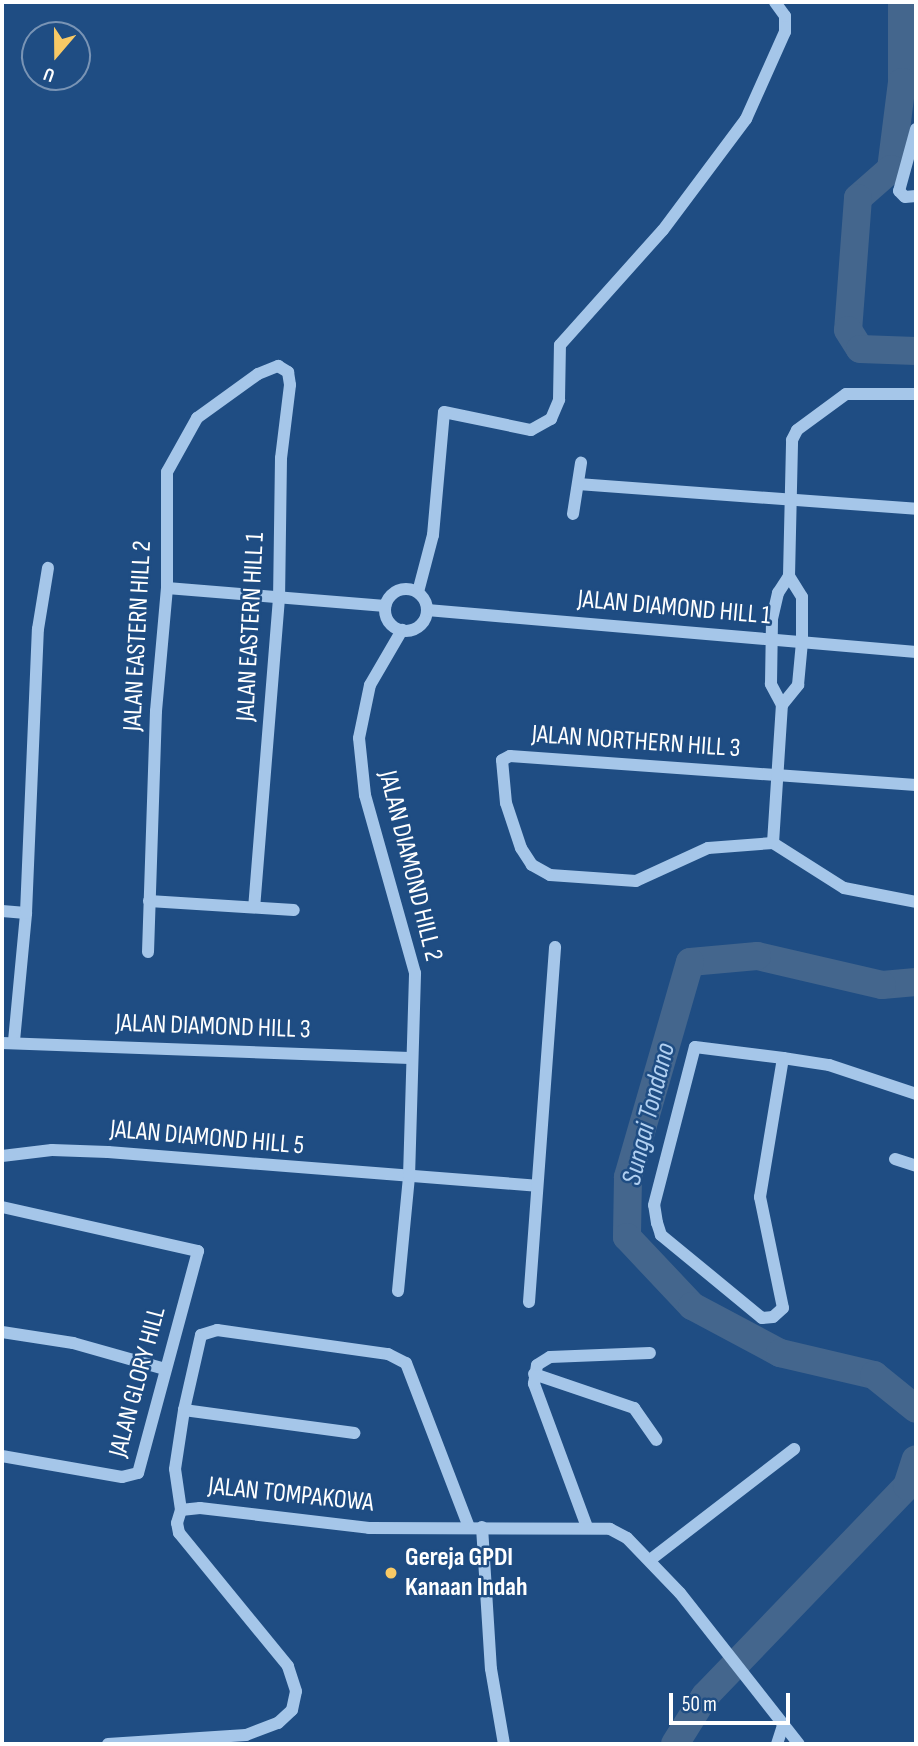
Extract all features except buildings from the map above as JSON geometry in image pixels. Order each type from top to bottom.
[{"type":"street","points":[[385,607],[389,622],[402,630],[422,624],[427,610],[418,592],[433,535],[442,421],[449,410],[531,430],[551,419],[559,400],[561,345],[663,230],[746,119],[785,32],[785,16],[775,2]]},
{"type":"street","points":[[916,129],[899,191],[905,197],[916,196]]},
{"type":"street","name":"JALAN EASTERN HILL 1","points":[[254,907],[279,598],[281,458],[290,380],[282,367],[268,368]]},
{"type":"street","name":"JALAN EASTERN HILL 2","points":[[148,952],[167,588],[170,461],[197,418],[268,368]]},
{"type":"street","points":[[916,394],[850,393],[797,430],[792,440],[789,576],[774,605],[771,638],[771,684],[782,705],[773,843],[845,888],[916,902]]},
{"type":"street","points":[[573,514],[581,463]]},
{"type":"street","points":[[578,484],[916,509]]},
{"type":"street","name":"JALAN DIAMOND HILL 3","points":[[48,568],[37,641],[26,912],[8,1042],[410,1058]]},
{"type":"street","points":[[782,705],[798,685],[802,642],[802,597],[789,576]]},
{"type":"street","points":[[167,588],[385,607]]},
{"type":"street","points":[[385,607],[400,590],[418,592]]},
{"type":"street","name":"JALAN DIAMOND HILL 1","points":[[427,610],[916,652]]},
{"type":"street","name":"JALAN DIAMOND HILL 2","points":[[398,1291],[409,1177],[414,965],[365,795],[359,738],[370,685],[402,630]]},
{"type":"street","name":"JALAN NORTHERN HILL 3","points":[[773,843],[708,848],[636,881],[550,874],[533,865],[521,848],[509,814],[501,767],[503,758],[510,756],[776,774]]},
{"type":"street","points":[[776,774],[916,785]]},
{"type":"street","points":[[149,901],[294,910]]},
{"type":"street","points":[[2,911],[26,912]]},
{"type":"street","points":[[529,1302],[555,947]]},
{"type":"street","points":[[783,1058],[760,1197],[783,1308],[774,1317],[762,1318],[661,1235],[654,1205],[695,1047],[783,1058],[829,1065],[916,1094]]},
{"type":"street","name":"JALAN DIAMOND HILL 5","points":[[2,1156],[86,1151],[537,1186]]},
{"type":"street","points":[[895,1159],[916,1166]]},
{"type":"street","name":"JALAN GLORY HILL","points":[[2,1207],[198,1251],[165,1368],[142,1468],[133,1476],[2,1456]]},
{"type":"street","points":[[2,1332],[73,1343],[165,1368]]},
{"type":"street","points":[[181,1510],[175,1469],[184,1410],[205,1332],[394,1356],[411,1371],[438,1452],[476,1527],[492,1679],[503,1744]]},
{"type":"street","points":[[587,1527],[534,1384],[537,1365],[550,1357],[650,1353]]},
{"type":"street","points":[[534,1374],[634,1408],[656,1440]]},
{"type":"street","points":[[184,1410],[354,1433]]},
{"type":"street","points":[[650,1560],[794,1449]]},
{"type":"street","name":"JALAN TOMPAKOWA","points":[[108,1744],[256,1733],[278,1723],[294,1704],[295,1683],[288,1666],[179,1533],[177,1523],[181,1510],[200,1508],[369,1528],[587,1527],[617,1532],[650,1560],[799,1744]]},
{"type":"street","points":[[777,1744],[783,1725]]},
{"type":"waterway","name":"Sungai Tondano","points":[[902,2],[902,82],[891,169],[858,198],[848,330],[860,349],[916,351]]},
{"type":"waterway","name":"Sungai Tondano","points":[[916,982],[882,985],[757,956],[690,962],[628,1177],[627,1237],[692,1306],[780,1353],[874,1375],[916,1409]]},
{"type":"waterway","name":"Sungai Tondano","points":[[675,1744],[705,1696],[907,1486],[916,1459]]},
{"type":"place","name":"Gereja GPDI Kanaan Indah","points":[[391,1573]]}]
